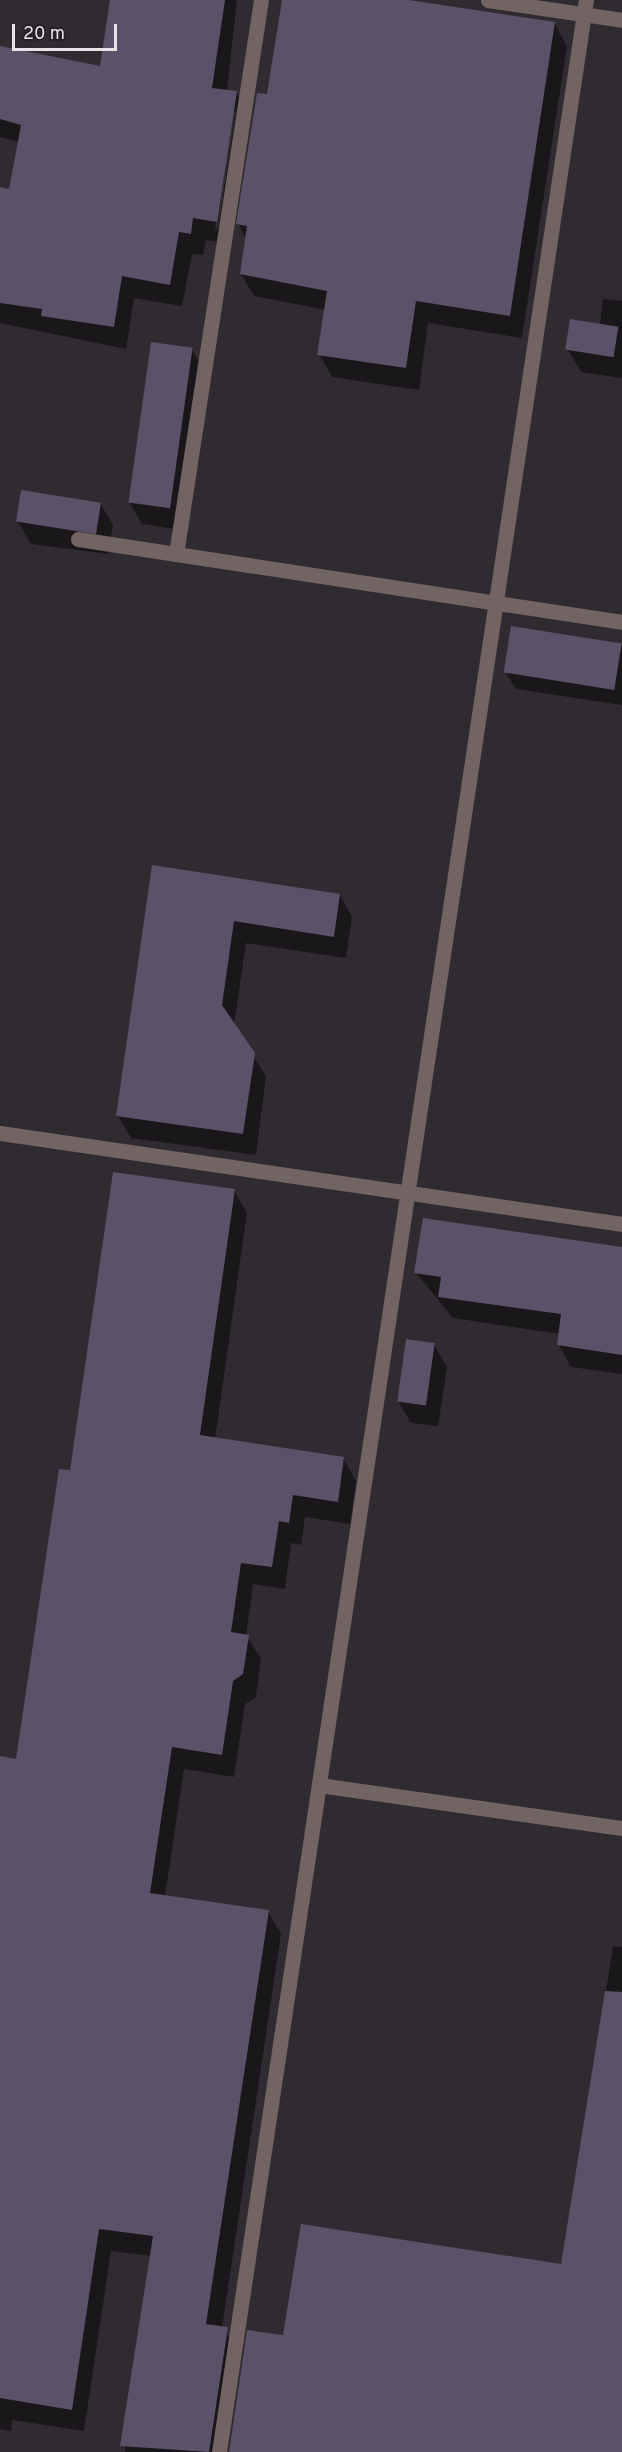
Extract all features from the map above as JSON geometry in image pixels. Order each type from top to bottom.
[{"type":"street","points":[[176,554],[261,0]]},
{"type":"street","points":[[488,0],[584,7],[622,20]]},
{"type":"street","points":[[219,2452],[584,7]]},
{"type":"street","points":[[78,538],[496,605],[622,622]]},
{"type":"street","points":[[0,1133],[622,1224]]},
{"type":"street","points":[[319,1785],[622,1828]]},
{"type":"building","points":[[110,0],[225,0],[212,88],[237,91],[217,222],[193,218],[191,234],[179,232],[170,285],[122,276],[114,327],[41,316],[42,309],[0,303],[0,187],[9,189],[21,125],[0,119],[0,46],[100,66]]},
{"type":"building","points":[[282,0],[409,0],[555,22],[510,316],[416,301],[406,368],[317,355],[327,291],[240,274],[247,226],[236,224],[257,93],[267,94]]},
{"type":"building","points":[[570,319],[618,327],[614,357],[565,350]]},
{"type":"building","points":[[151,342],[193,348],[170,508],[128,502]]},
{"type":"building","points":[[21,490],[101,503],[96,534],[16,522]]},
{"type":"building","points":[[511,626],[622,644],[614,690],[504,672]]},
{"type":"building","points":[[152,865],[340,894],[334,937],[234,921],[222,1005],[255,1053],[243,1134],[116,1116]]},
{"type":"building","points":[[113,1172],[235,1189],[200,1435],[344,1457],[338,1502],[293,1495],[289,1523],[279,1521],[272,1567],[241,1563],[231,1632],[249,1635],[243,1674],[233,1681],[222,1755],[172,1747],[150,1893],[269,1910],[206,2324],[228,2327],[209,2452],[120,2446],[153,2236],[99,2229],[72,2410],[0,2398],[0,1756],[16,1759],[59,1469],[70,1470]]},
{"type":"building","points":[[423,1218],[622,1247],[622,1355],[557,1345],[561,1314],[438,1297],[441,1277],[414,1273]]},
{"type":"building","points":[[406,1339],[435,1343],[426,1405],[397,1401]]},
{"type":"building","points":[[605,1991],[622,1992],[622,2452],[229,2452],[247,2330],[283,2335],[301,2224],[561,2264]]}]
